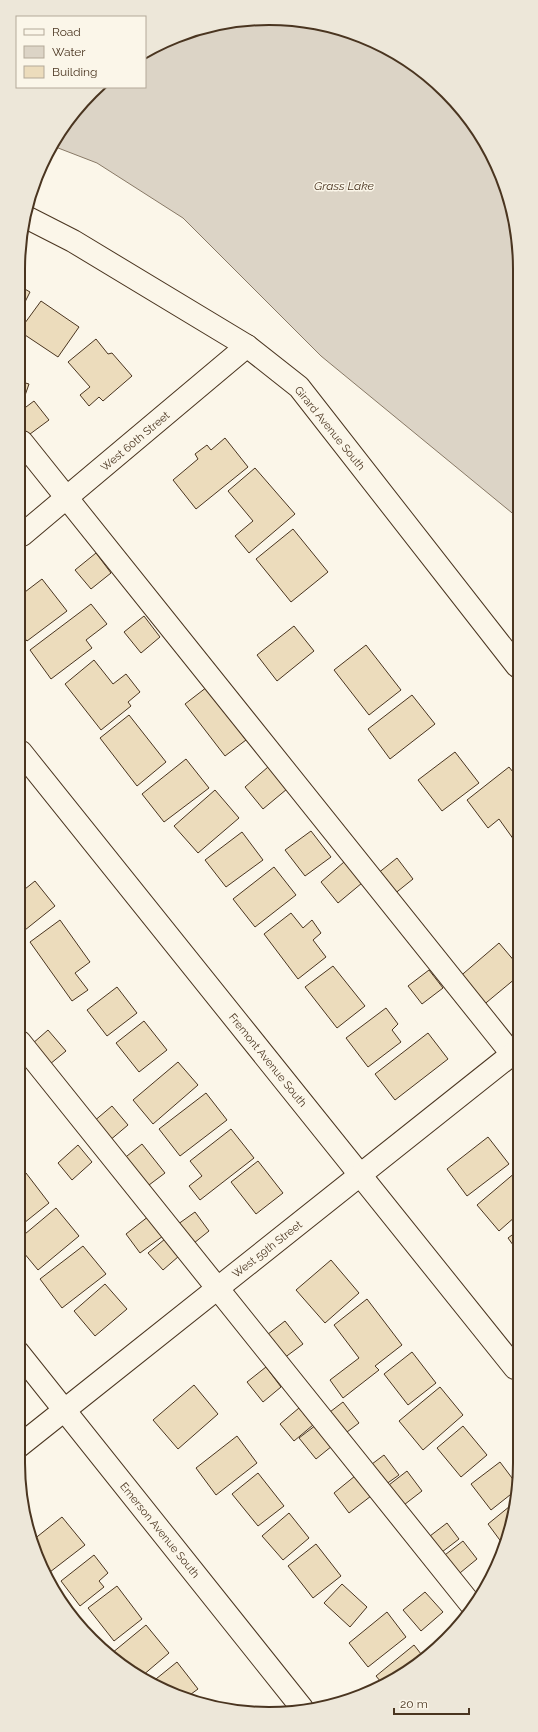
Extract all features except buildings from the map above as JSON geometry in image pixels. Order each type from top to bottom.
[{"type":"street","name":"Girard Avenue South","points":[[30,219],[73,241],[248,346],[299,387],[513,661]]},
{"type":"street","name":"West 60th Street","points":[[25,532],[248,346]]},
{"type":"street","points":[[25,446],[513,1051]]},
{"type":"street","name":"Fremont Avenue South","points":[[25,757],[513,1365]]},
{"type":"street","points":[[25,1048],[470,1602]]},
{"type":"street","name":"West 59th Street","points":[[25,1441],[513,1053]]},
{"type":"street","name":"Emerson Avenue South","points":[[25,1361],[300,1705]]},
{"type":"water","name":"Grass Lake","points":[[269,25],[301,27],[317,30],[347,38],[377,50],[418,75],[442,96],[472,133],[488,161],[505,206],[511,237],[513,269],[513,514],[321,356],[183,218],[97,163],[58,148],[75,120],[96,96],[106,88],[146,88],[146,59],[161,50],[206,33],[237,27]]}]
